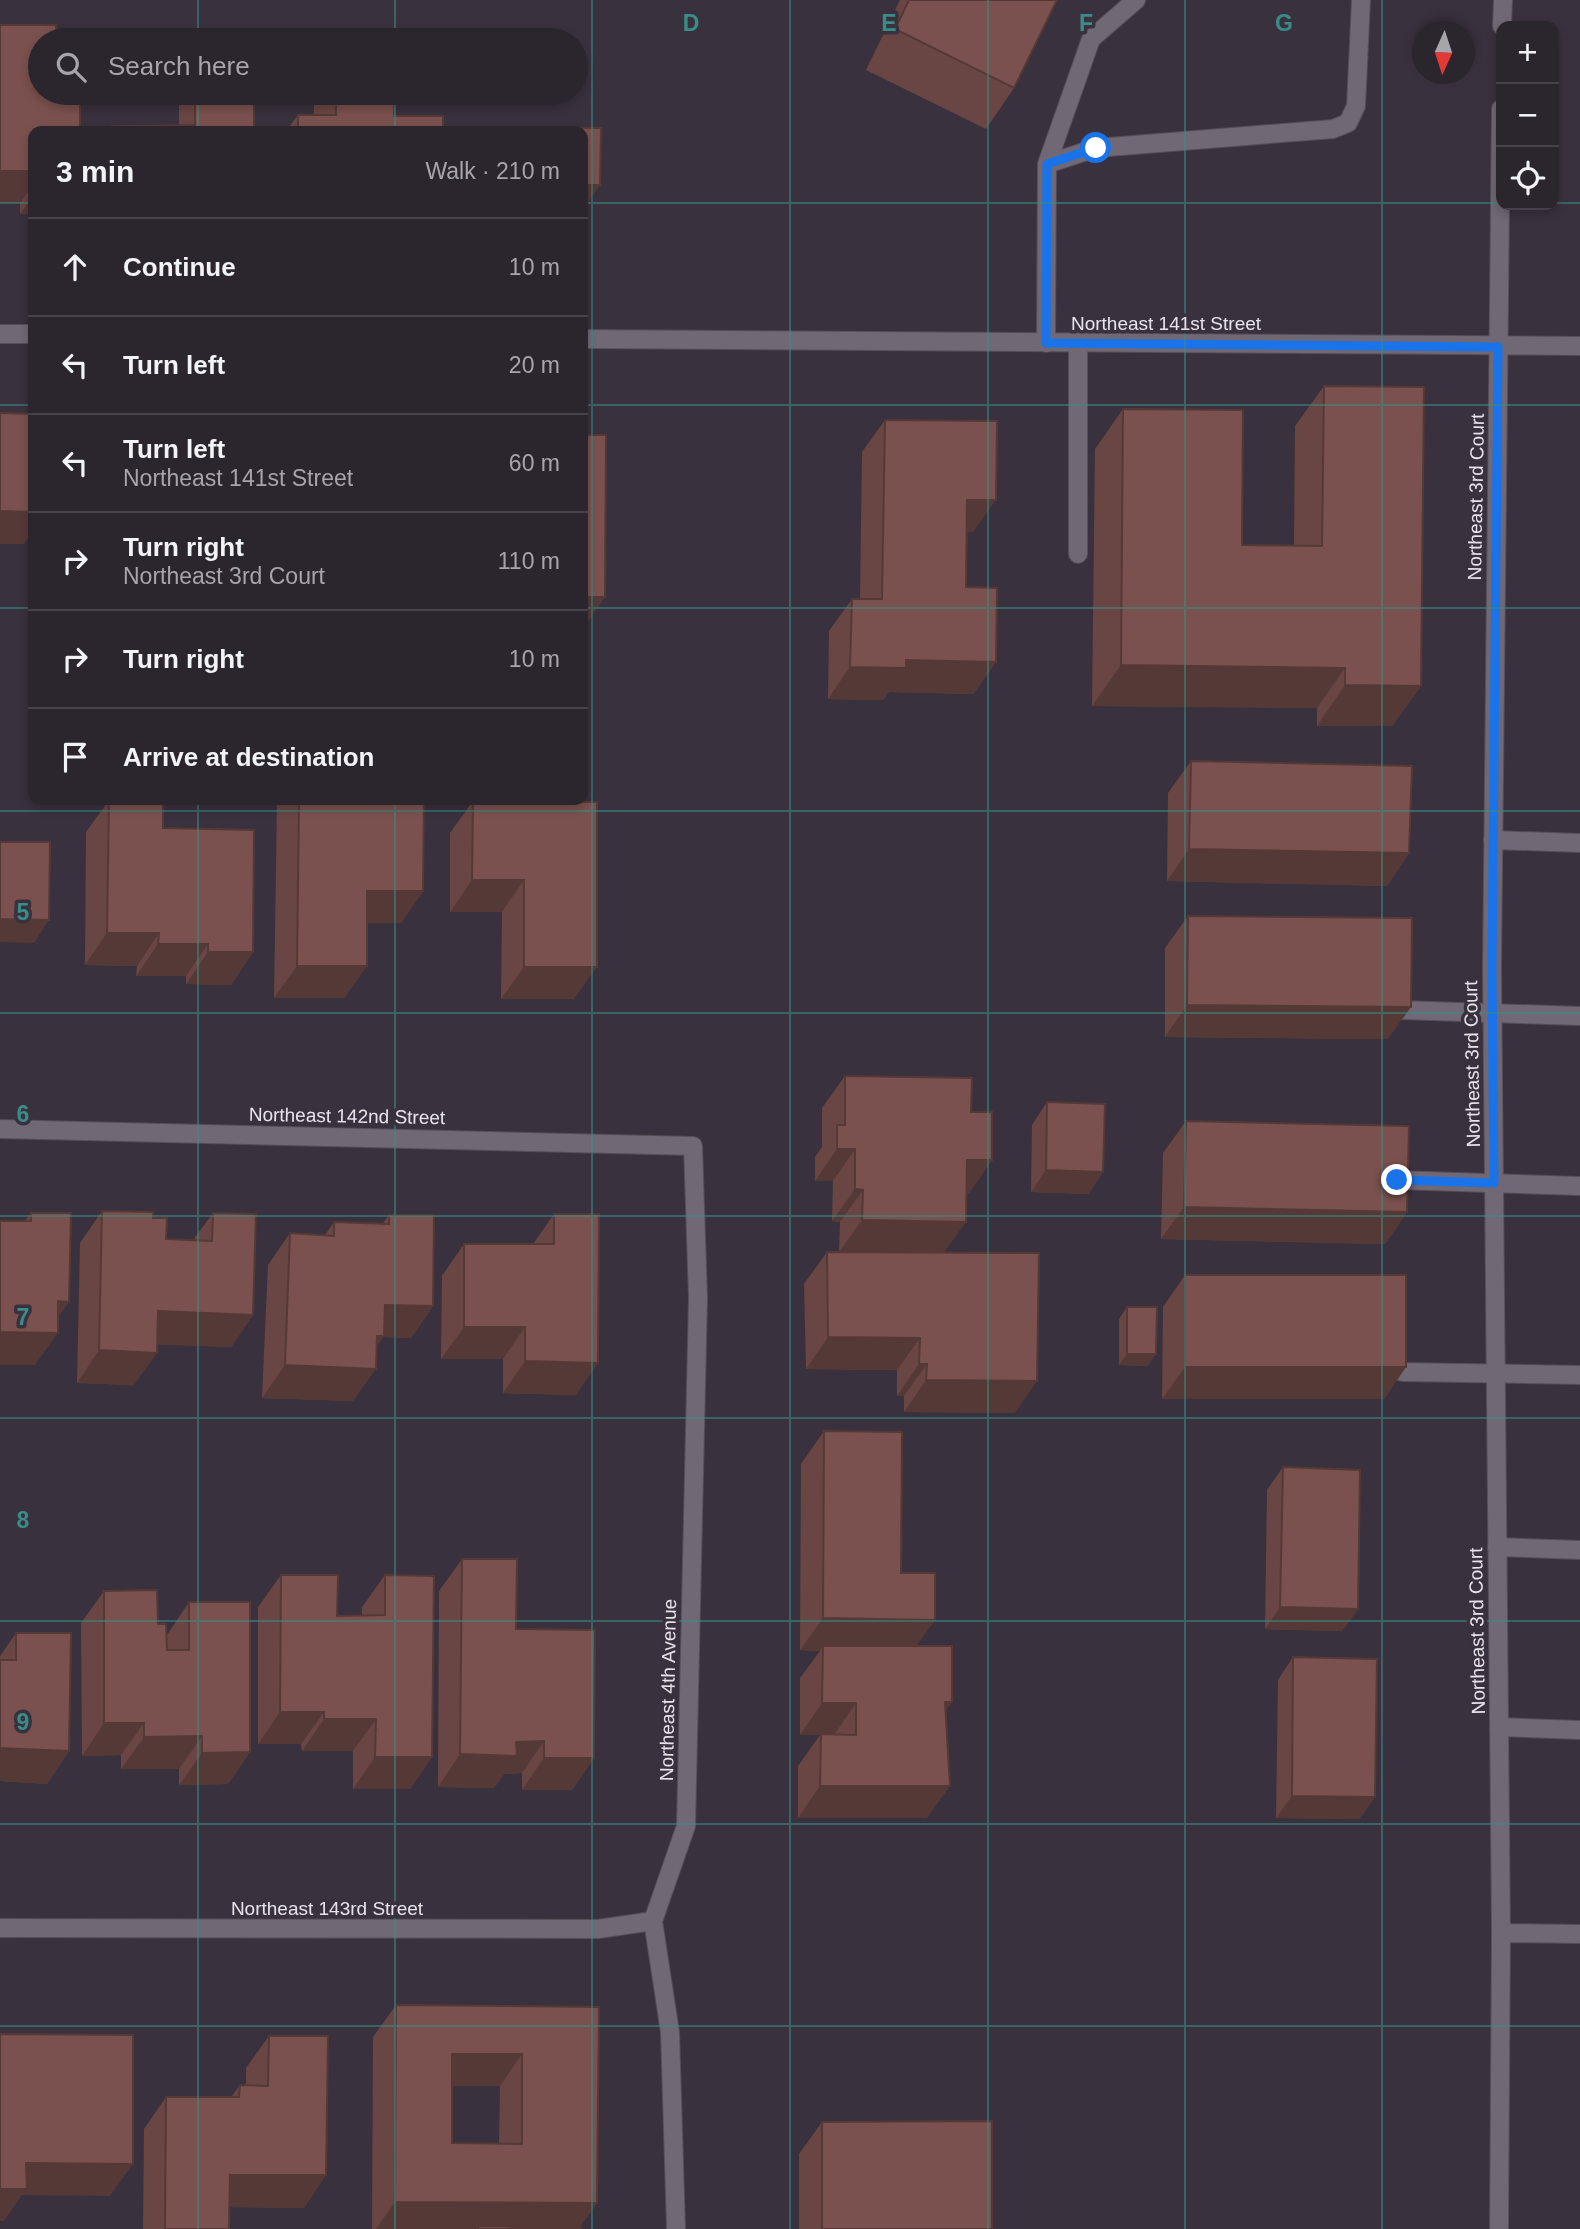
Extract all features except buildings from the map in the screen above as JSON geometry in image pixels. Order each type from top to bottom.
[{"type":"street","points":[[1046,343],[1047,164],[1091,38],[1136,0]]},
{"type":"street","points":[[1047,164],[1096,148],[1333,129],[1348,123],[1356,106],[1361,0]]},
{"type":"street","points":[[1502,21],[1503,0]]},
{"type":"street","name":"Northeast 3rd Court","points":[[1499,2229],[1501,1933],[1492,1013],[1501,147]]},
{"type":"street","points":[[0,334],[28,334]]},
{"type":"street","name":"Northeast 141st Street","points":[[588,339],[1580,346]]},
{"type":"street","points":[[1078,343],[1078,554]]},
{"type":"street","points":[[1493,840],[1580,843]]},
{"type":"street","points":[[1401,1010],[1580,1016]]},
{"type":"street","name":"Northeast 142nd Street","points":[[0,1129],[693,1146]]},
{"type":"street","name":"Northeast 4th Avenue","points":[[676,2229],[670,2032],[653,1922],[686,1826],[698,1298],[693,1146]]},
{"type":"street","points":[[1397,1180],[1580,1186]]},
{"type":"street","points":[[1402,1372],[1580,1375]]},
{"type":"street","points":[[1497,1547],[1580,1550]]},
{"type":"street","points":[[1499,1727],[1580,1730]]},
{"type":"street","name":"Northeast 143rd Street","points":[[0,1928],[598,1929],[653,1922]]},
{"type":"street","points":[[1501,1933],[1580,1934]]},
{"type":"route","points":[[1096,148],[1047,164],[1046,343],[1498,347],[1492,968],[1494,1183],[1397,1180]]}]
